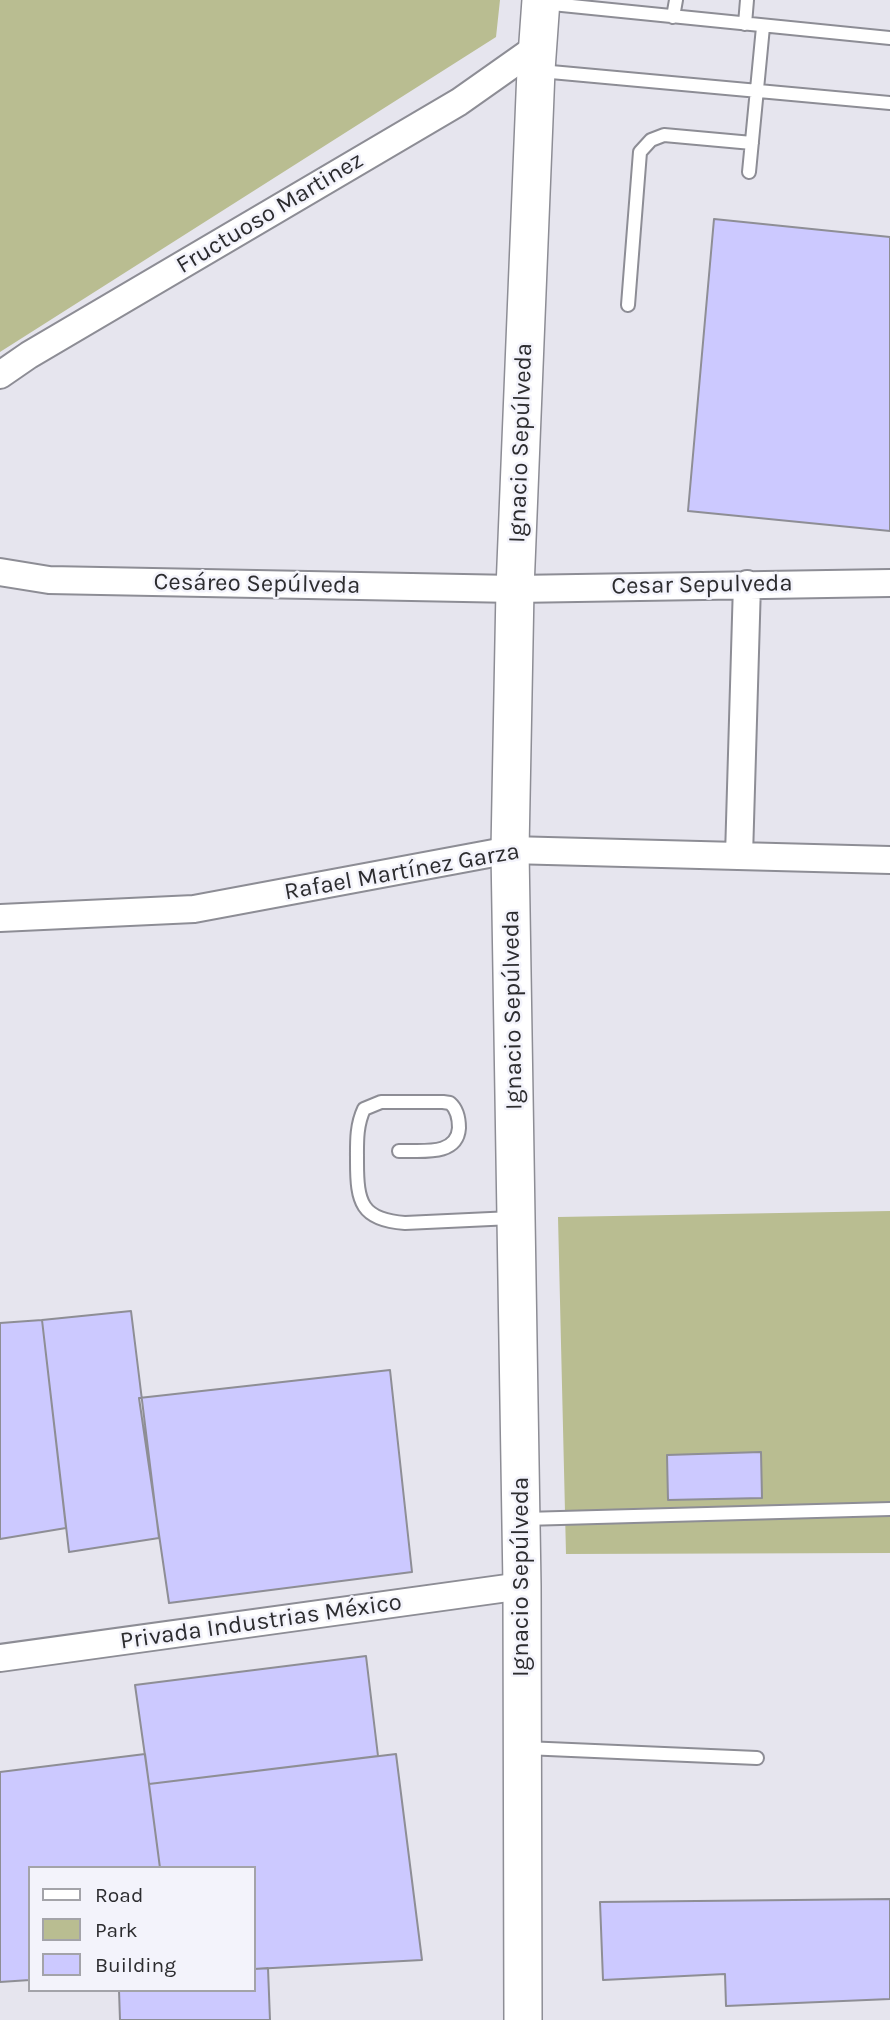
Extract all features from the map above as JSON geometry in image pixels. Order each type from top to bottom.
[{"type":"main road","name":"Ignacio Sepúlveda","points":[[523,2020],[522,1586],[510,850],[515,589],[541,1]]},
{"type":"street","name":"Fructuoso Martinez","points":[[0,374],[459,102],[537,59]]},
{"type":"street","name":"Cesáreo Sepúlveda","points":[[0,572],[49,580],[515,589]]},
{"type":"street","name":"Cesar Sepulveda","points":[[515,589],[890,583]]},
{"type":"street","points":[[739,856],[747,584]]},
{"type":"street","name":"Rafael Martínez Garza","points":[[0,918],[194,909],[510,850],[890,860]]},
{"type":"street","name":"Privada Industrias México","points":[[0,1658],[522,1586]]},
{"type":"lane","points":[[674,17],[676,0]]},
{"type":"lane","points":[[744,24],[747,0]]},
{"type":"lane","points":[[541,1],[763,27],[890,38]]},
{"type":"lane","points":[[749,172],[763,27]]},
{"type":"lane","points":[[537,59],[757,90],[890,103]]},
{"type":"lane","points":[[628,305],[640,152],[652,140],[664,135],[752,142]]},
{"type":"lane","points":[[399,1151],[445,1149],[452,1146],[459,1129],[455,1107],[443,1102],[381,1102],[364,1109],[357,1133],[357,1189],[366,1210],[376,1217],[388,1222],[405,1223],[516,1217]]},
{"type":"lane","points":[[521,1519],[890,1509]]},
{"type":"lane","points":[[521,1748],[757,1758]]},
{"type":"green space","points":[[0,0],[500,0],[496,37],[0,352]]},
{"type":"green space","points":[[890,1211],[890,1553],[566,1554],[558,1217]]},
{"type":"building","points":[[714,219],[890,237],[890,531],[688,511]]},
{"type":"building","points":[[131,1311],[159,1538],[69,1552],[42,1320]]},
{"type":"building","points":[[42,1320],[66,1528],[0,1539],[0,1323]]},
{"type":"building","points":[[390,1370],[412,1572],[169,1603],[139,1398]]},
{"type":"building","points":[[761,1452],[762,1498],[668,1500],[667,1455]]},
{"type":"building","points":[[366,1656],[378,1756],[149,1784],[135,1685]]},
{"type":"building","points":[[145,1754],[160,1866],[28,1866],[28,1980],[0,1982],[0,1772]]},
{"type":"building","points":[[396,1754],[422,1960],[256,1969],[256,1866],[160,1866],[149,1784]]},
{"type":"building","points":[[890,1899],[890,1999],[726,2006],[725,1974],[603,1980],[600,1902]]},
{"type":"building","points":[[268,1968],[270,2020],[120,2020],[119,1992],[256,1992],[256,1969]]}]
